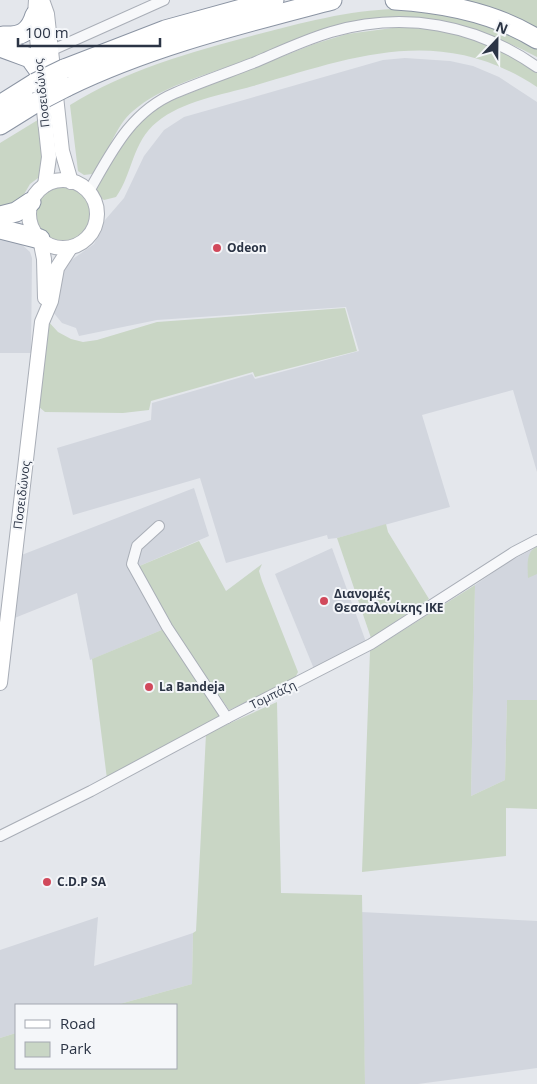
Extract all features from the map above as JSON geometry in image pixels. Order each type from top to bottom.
[{"type":"highway","points":[[0,125],[37,102],[65,78],[158,32],[274,0]]},
{"type":"highway","points":[[0,105],[38,78],[65,78],[105,69],[171,44],[332,0]]},
{"type":"highway","points":[[396,0],[440,4],[467,10],[537,39]]},
{"type":"highway","points":[[1,39],[24,33],[32,25],[38,5]]},
{"type":"highway","points":[[1,39],[38,53],[34,63],[38,78]]},
{"type":"highway","points":[[0,216],[16,212],[31,202]]},
{"type":"highway","points":[[0,229],[40,239]]},
{"type":"street","points":[[38,53],[164,0]]},
{"type":"street","name":"Ποσειδώνος","points":[[38,5],[38,53],[71,182]]},
{"type":"street","points":[[88,193],[125,130],[152,105],[182,90],[330,32],[392,22],[425,24],[458,30],[493,40],[537,67]]},
{"type":"street","name":"Ποσειδώνος","points":[[38,78],[49,157],[45,185]]},
{"type":"street","points":[[58,181],[71,182],[88,193],[95,207],[94,228],[85,241],[70,248],[55,246],[40,239],[33,230],[29,218],[31,202],[36,192],[45,185],[58,181]]},
{"type":"street","points":[[40,239],[48,308]]},
{"type":"street","name":"Ποσειδώνος","points":[[0,683],[42,322],[48,308],[57,268],[70,248]]},
{"type":"street","points":[[159,526],[137,546],[132,564],[167,627],[227,718]]},
{"type":"street","name":"Τομπάζη","points":[[0,836],[92,791],[227,718],[372,644],[514,552],[537,540]]},
{"type":"shaded area","points":[[405,58],[450,61],[473,66],[499,77],[537,102],[537,472],[513,390],[422,415],[450,507],[337,538],[328,539],[327,535],[226,563],[200,478],[73,515],[57,448],[151,420],[152,403],[252,374],[255,379],[359,351],[346,307],[157,320],[79,336],[76,328],[62,323],[53,312],[63,266],[94,244],[105,220],[124,198],[144,156],[164,130],[184,117],[383,60]]},
{"type":"shaded area","points":[[0,239],[20,243],[30,252],[32,258],[31,353],[0,353]]},
{"type":"shaded area","points":[[194,488],[209,536],[137,567],[164,629],[90,660],[77,593],[12,619],[19,556]]},
{"type":"shaded area","points":[[537,547],[537,700],[507,701],[505,780],[471,796],[475,585],[510,561]]},
{"type":"shaded area","points":[[332,548],[366,642],[314,669],[275,574]]},
{"type":"shaded area","points":[[361,912],[537,921],[537,1068],[418,1084],[365,1084]]},
{"type":"shaded area","points":[[98,917],[94,966],[193,933],[192,984],[120,1004],[15,1004],[15,1033],[0,1038],[0,950]]},
{"type":"green space","points":[[453,0],[537,0],[537,31]]},
{"type":"green space","points":[[397,9],[462,15],[537,46],[537,57],[497,39],[460,28],[423,23],[386,23],[350,28],[313,37],[195,78],[156,95],[126,118],[103,159],[92,174],[84,175],[78,171],[70,105],[91,93],[160,63],[231,41],[325,18]]},
{"type":"green space","points":[[400,27],[440,30],[481,40],[537,71],[537,87],[501,67],[466,56],[431,51],[396,52],[326,65],[190,104],[167,115],[157,122],[142,139],[122,188],[116,197],[104,200],[98,194],[97,185],[125,135],[162,104],[314,44],[347,34]]},
{"type":"green space","points":[[41,118],[44,170],[30,184],[19,203],[0,208],[0,143]]},
{"type":"green space","points":[[64,187],[75,189],[84,195],[90,204],[92,215],[90,226],[84,235],[75,241],[64,243],[53,241],[44,235],[38,226],[36,215],[38,204],[44,195],[53,189]]},
{"type":"green space","points":[[345,308],[357,351],[255,377],[253,372],[151,401],[149,410],[123,413],[45,412],[38,406],[47,320],[58,332],[71,339],[83,342],[97,340],[157,322]]},
{"type":"green space","points":[[386,524],[388,532],[429,599],[371,638],[337,538]]},
{"type":"green space","points":[[199,541],[226,591],[262,564],[259,571],[262,581],[298,672],[294,680],[229,710],[169,622],[137,567]]},
{"type":"green space","points":[[537,546],[537,574],[528,578],[529,556]]},
{"type":"green space","points":[[475,585],[471,796],[505,780],[507,700],[537,700],[537,809],[506,808],[506,856],[362,872],[370,651]]},
{"type":"green space","name":"La Bandeja","points":[[164,629],[221,715],[107,779],[92,659]]},
{"type":"green space","points":[[277,702],[281,893],[362,895],[365,1084],[0,1084],[0,1038],[15,1033],[15,1069],[178,1069],[178,1004],[120,1004],[192,984],[193,933],[196,931],[206,734]]},
{"type":"place","name":"Odeon","points":[[217,248]]},
{"type":"place","name":"Διανομές Θεσσαλονίκης ΙΚΕ","points":[[324,601]]},
{"type":"place","name":"La Bandeja","points":[[149,687]]},
{"type":"place","name":"C.D.P SA","points":[[47,882]]}]
